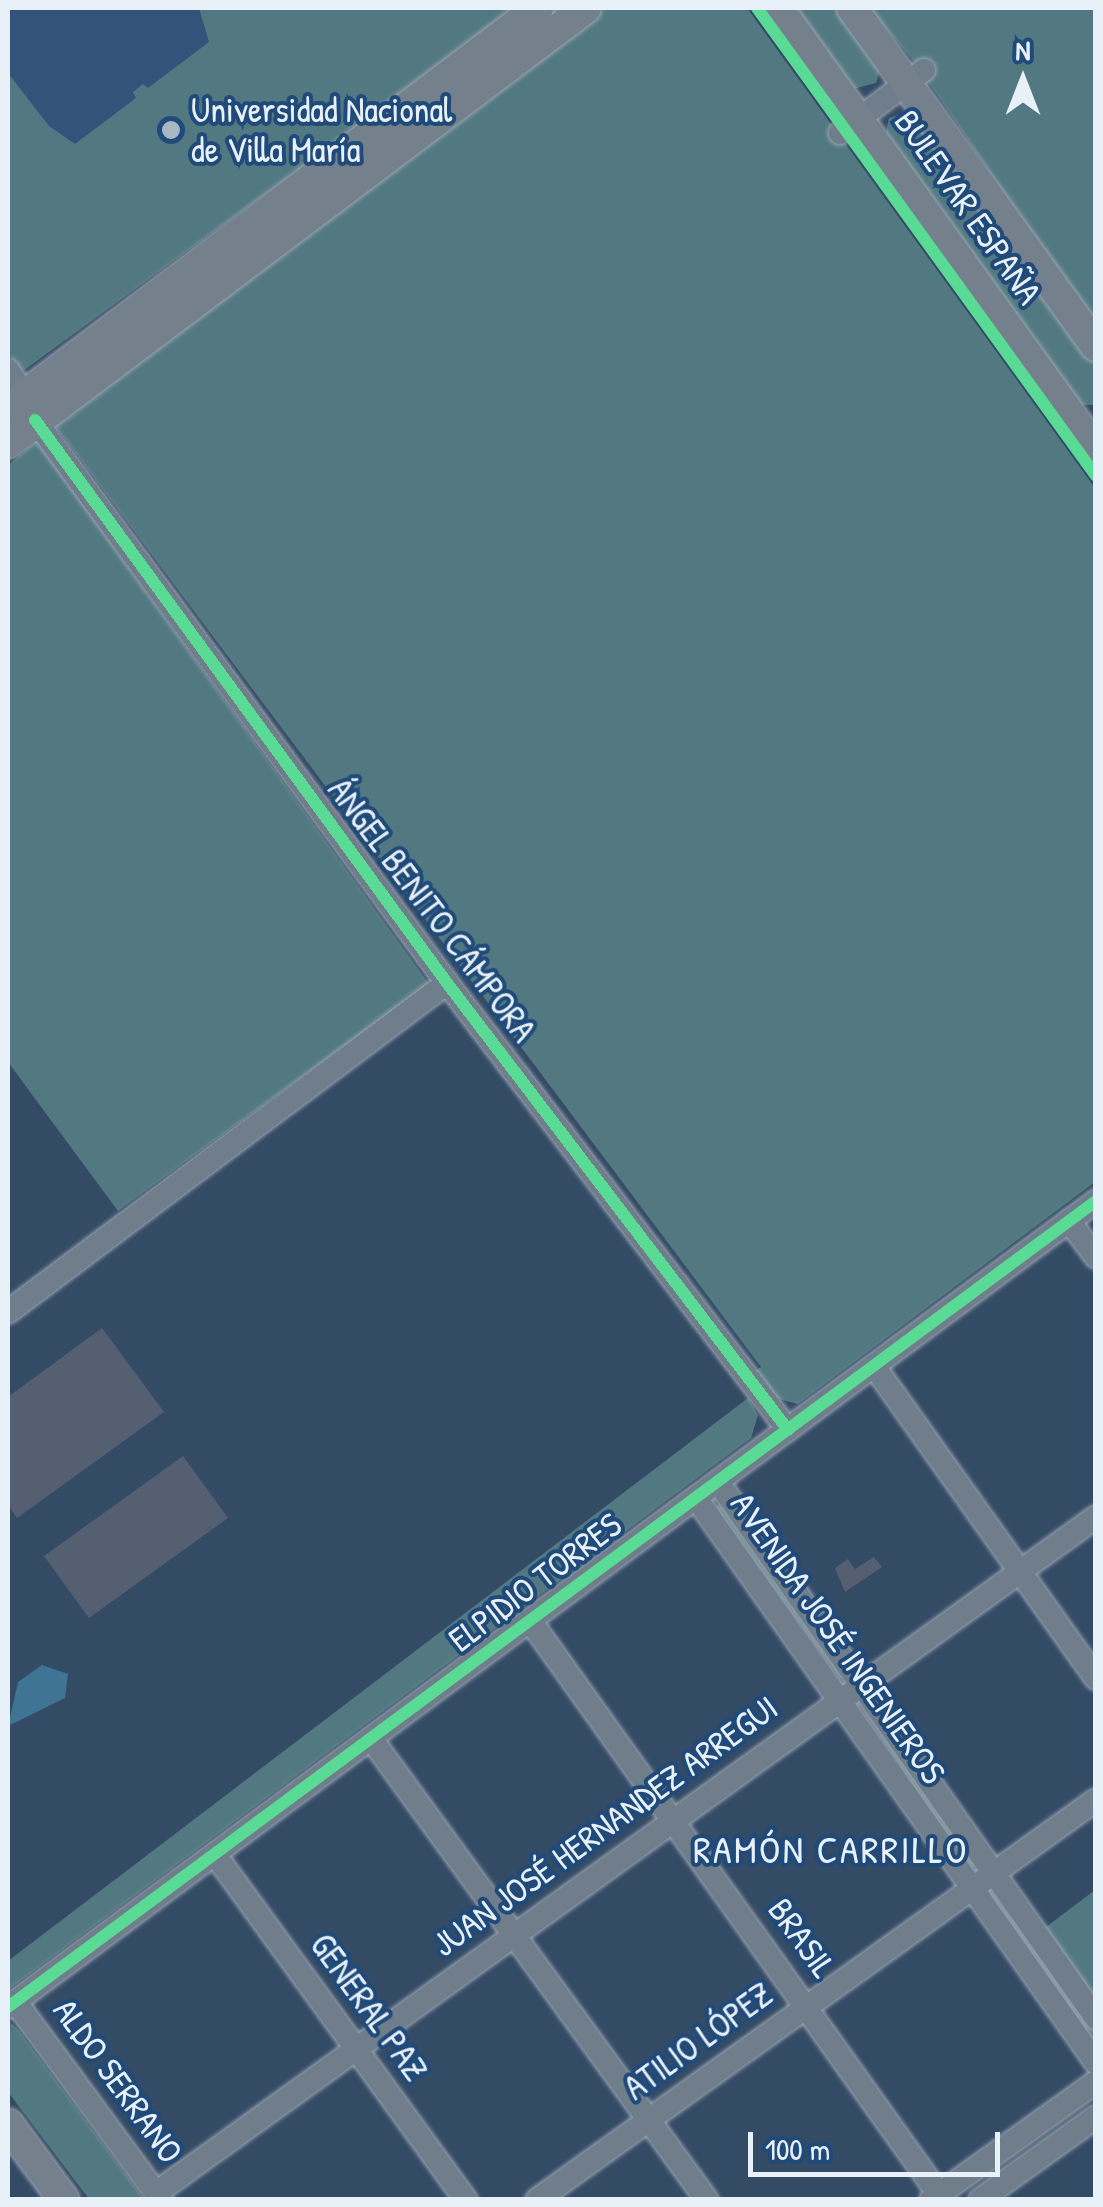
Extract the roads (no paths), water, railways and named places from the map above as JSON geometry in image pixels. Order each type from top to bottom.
[{"type":"main road","points":[[8,442],[23,402],[538,8]]},
{"type":"main road","points":[[23,402],[586,8]]},
{"type":"main road","name":"BULEVAR ESPAÑA","points":[[778,8],[850,126],[1092,460]]},
{"type":"main road","name":"BULEVAR ESPAÑA","points":[[852,8],[915,77],[1096,346]]},
{"type":"main road","points":[[8,2124],[64,2200]]},
{"type":"street","points":[[850,126],[915,77]]},
{"type":"street","name":"ÁNGEL BENITO CÁMPORA","points":[[23,402],[447,983],[788,1430]]},
{"type":"street","points":[[8,1312],[447,983]]},
{"type":"street","name":"ELPIDIO TORRES","points":[[12,2006],[1096,1201]]},
{"type":"street","points":[[1070,1220],[1096,1257]]},
{"type":"street","points":[[874,1366],[1096,1678]]},
{"type":"street","name":"AVENIDA JOSÉ INGENIEROS","points":[[718,1482],[1096,2018]]},
{"type":"street","name":"AVENIDA JOSÉ INGENIEROS","points":[[696,1498],[1096,2064]]},
{"type":"street","name":"JUAN JOSÉ HERNANDEZ ARREGUI","points":[[159,2196],[356,2049],[1096,1517]]},
{"type":"street","name":"BRASIL","points":[[531,1622],[808,2006],[938,2198]]},
{"type":"street","points":[[372,1740],[707,2200]]},
{"type":"street","name":"ATILIO LÓPEZ","points":[[537,2200],[1096,1800]]},
{"type":"street","name":"GENERAL PAZ","points":[[216,1856],[466,2200]]},
{"type":"street","name":"ALDO SERRANO","points":[[12,2006],[159,2196]]},
{"type":"street","points":[[938,2198],[1096,2082]]},
{"type":"street","points":[[980,2200],[1096,2117]]},
{"type":"place","name":"Universidad Nacional de Villa María","points":[[171,130]]},
{"type":"district","name":"RAMÓN CARRILLO","points":[[831,1850]]}]
